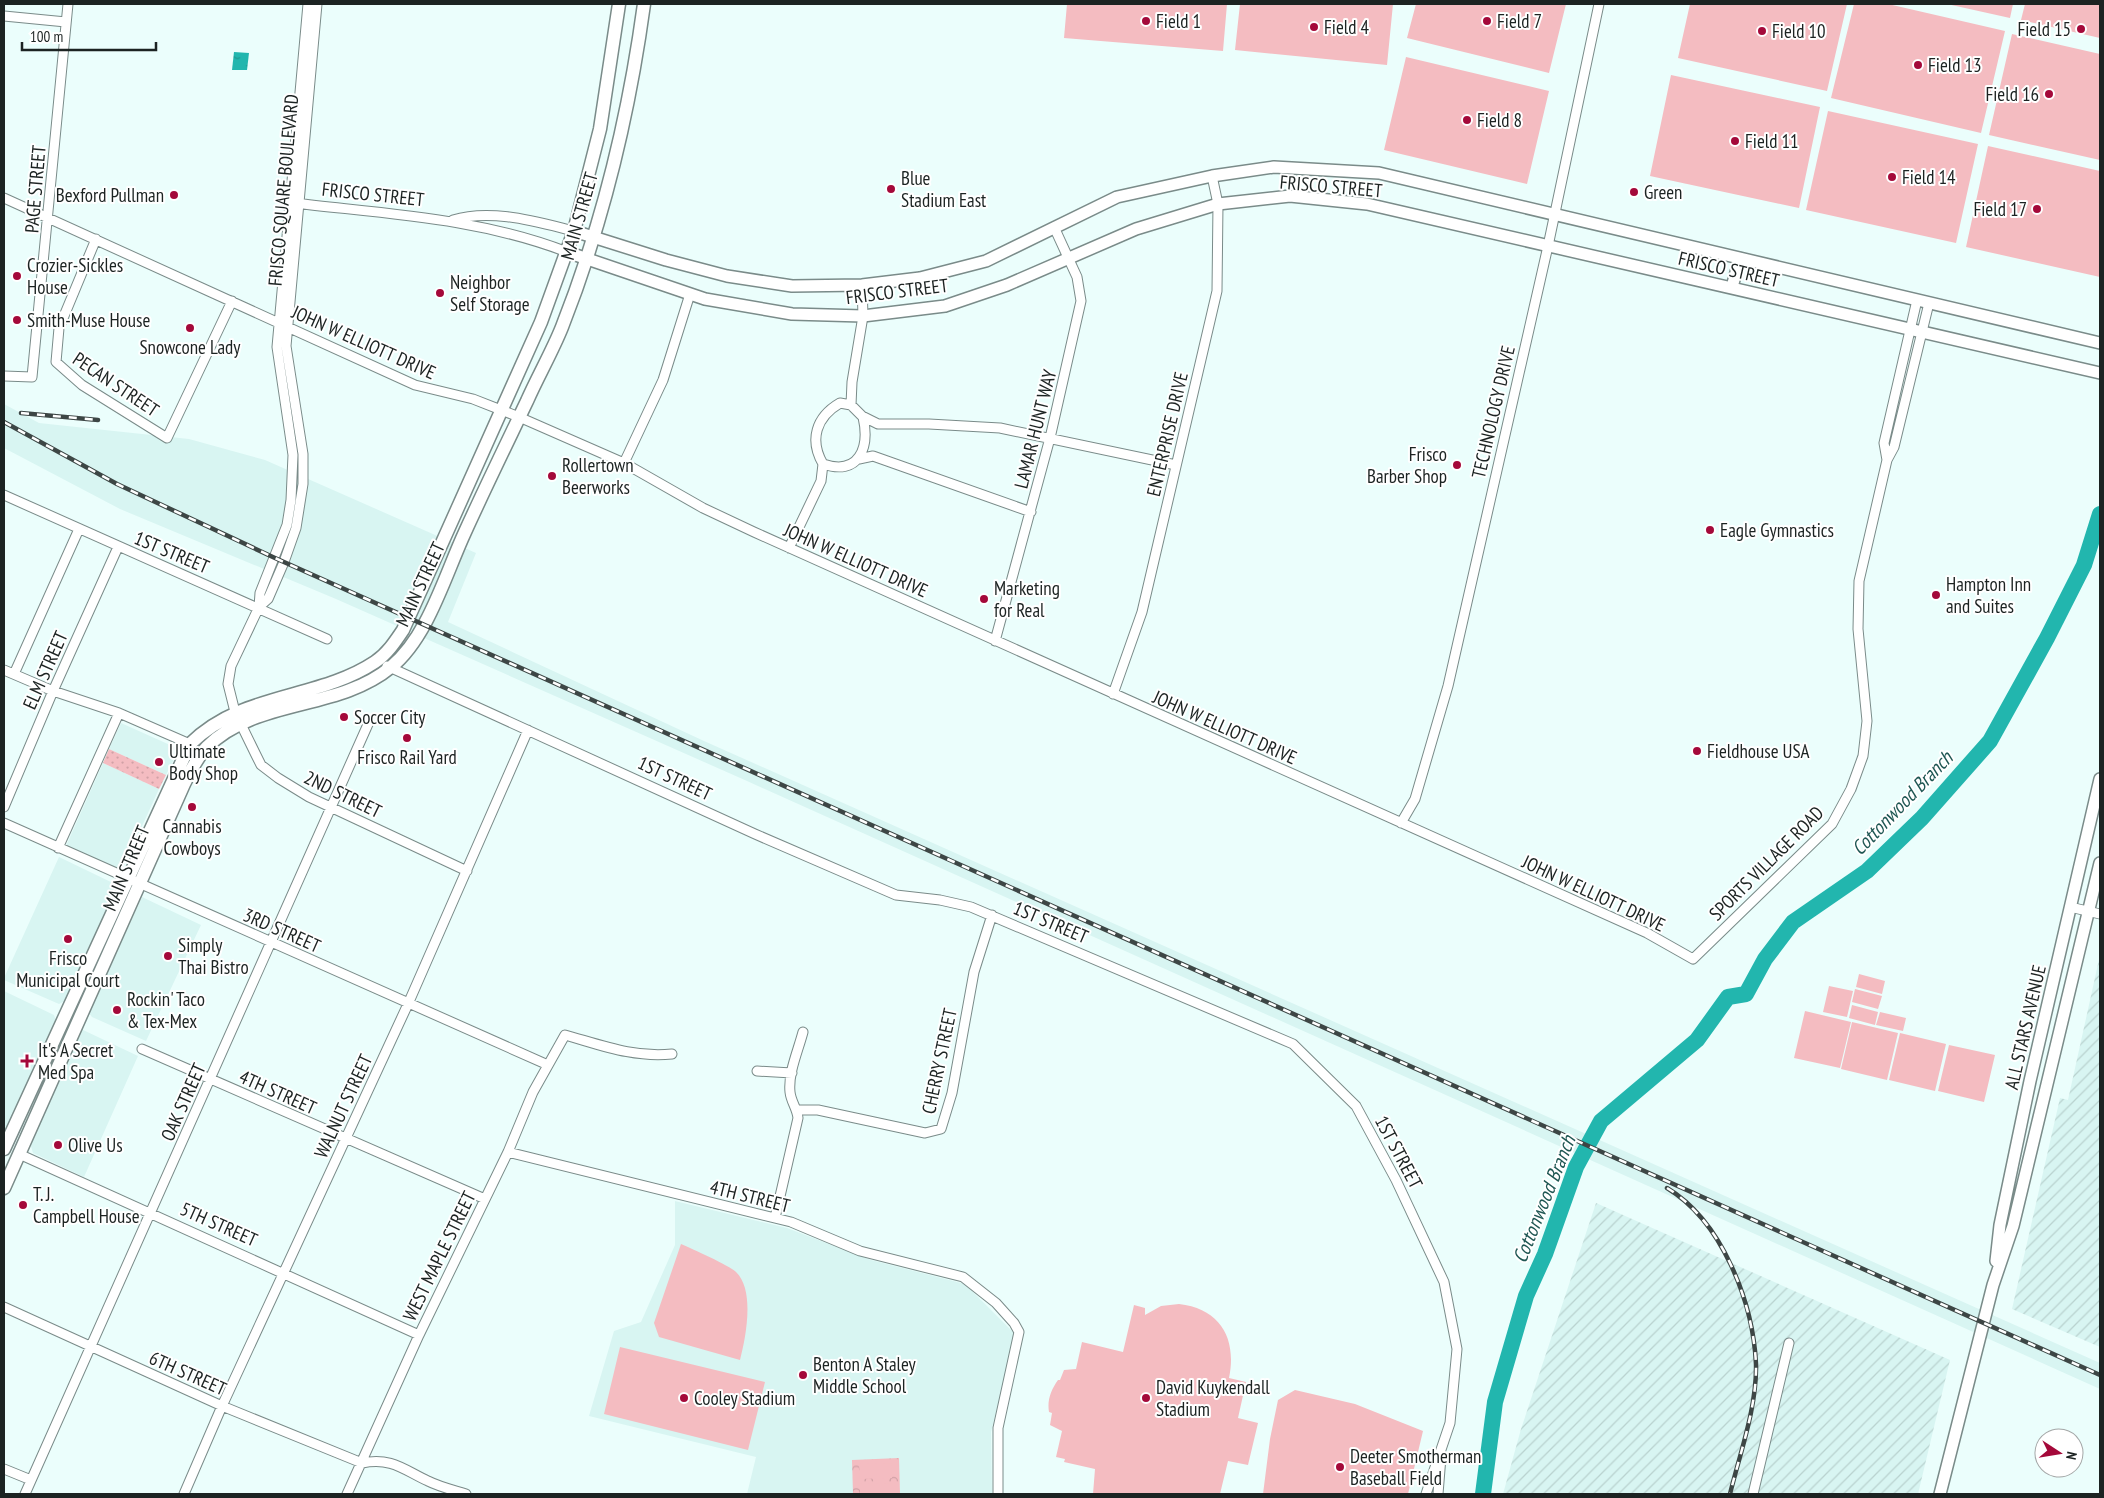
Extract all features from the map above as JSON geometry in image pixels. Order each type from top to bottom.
[{"type":"main road","name":"MAIN STREET","points":[[4,1148],[190,744],[209,727],[235,712],[330,682],[376,661],[385,654],[403,630],[503,410],[541,322],[567,252],[600,129],[619,4]]},
{"type":"main road","name":"MAIN STREET","points":[[4,1188],[180,792],[206,748],[241,724],[260,716],[365,684],[391,668],[410,646],[424,624],[561,330],[587,259],[625,118],[644,4]]},
{"type":"main road","name":"5TH STREET","points":[[4,1148],[19,1154]]},
{"type":"street","name":"PAGE STREET","points":[[4,376],[32,377],[68,4]]},
{"type":"street","name":"FRISCO SQUARE BOULEVARD","points":[[235,712],[228,684],[228,672],[259,607],[260,593],[287,525],[293,480],[293,455],[277,347],[283,323],[294,203],[308,4]]},
{"type":"street","name":"FRISCO SQUARE BOULEVARD","points":[[294,203],[317,4]]},
{"type":"street","name":"TECHNOLOGY DRIVE","points":[[1402,823],[1414,799],[1448,686],[1548,246],[1599,4]]},
{"type":"street","points":[[4,16],[66,22]]},
{"type":"street","name":"FRISCO STREET","points":[[453,220],[471,214],[535,221],[727,276],[792,286],[862,285],[920,278],[986,261],[1117,197],[1212,176],[1274,167],[1379,173],[2100,342]]},
{"type":"street","name":"ENTERPRISE DRIVE","points":[[1113,694],[1142,612],[1218,291],[1218,204],[1212,176]]},
{"type":"street","name":"FRISCO STREET","points":[[294,203],[453,220],[499,233],[527,237],[705,299],[792,314],[863,316],[945,306],[1007,285],[1136,229],[1218,204],[1290,196],[1367,204],[2100,373]]},
{"type":"street","name":"JOHN W ELLIOTT DRIVE","points":[[4,198],[283,323],[415,385],[441,393],[473,399],[503,410],[624,463],[703,508],[789,548],[1647,933],[1693,959]]},
{"type":"street","name":"LAMAR HUNT WAY","points":[[995,641],[1050,438],[1081,301],[1077,277],[1054,228]]},
{"type":"street","name":"PECAN STREET","points":[[96,239],[59,328],[56,362],[82,385],[167,438],[232,301]]},
{"type":"street","points":[[1732,287],[1740,258]]},
{"type":"street","points":[[851,405],[852,382],[863,316],[862,285]]},
{"type":"street","points":[[624,463],[663,380],[690,294]]},
{"type":"street","name":"SPORTS VILLAGE ROAD","points":[[1693,959],[1832,824],[1851,789],[1863,756],[1867,721],[1858,629],[1859,580],[1887,460],[1884,443],[1923,301]]},
{"type":"street","points":[[789,548],[821,481],[823,464],[817,454],[816,431],[830,409],[840,403],[852,382]]},
{"type":"street","points":[[840,403],[851,405],[864,417],[878,424],[929,424],[1000,428],[1176,465]]},
{"type":"street","points":[[859,459],[866,442],[864,417]]},
{"type":"street","points":[[866,431],[878,424]]},
{"type":"street","points":[[866,442],[873,456]]},
{"type":"street","points":[[823,464],[836,468],[848,466],[859,459],[873,456],[1031,512]]},
{"type":"street","points":[[821,481],[836,468]]},
{"type":"street","name":"1ST STREET","points":[[4,495],[118,547],[259,607],[327,639]]},
{"type":"street","points":[[14,674],[78,529]]},
{"type":"street","name":"ELM STREET","points":[[4,807],[53,691],[118,547]]},
{"type":"street","name":"1ST STREET","points":[[376,661],[764,838],[896,895],[940,900],[971,907],[1293,1044],[1356,1106],[1396,1180],[1444,1282],[1457,1348],[1450,1423],[1426,1494]]},
{"type":"street","points":[[4,670],[53,691],[119,713],[190,744]]},
{"type":"street","name":"2ND STREET","points":[[235,712],[261,765],[278,778],[330,807],[467,872]]},
{"type":"street","points":[[58,848],[119,713]]},
{"type":"street","name":"OAK STREET","points":[[25,1494],[369,722]]},
{"type":"street","name":"WALNUT STREET","points":[[184,1494],[222,1406],[408,1004],[528,730]]},
{"type":"street","name":"ALL STARS AVENUE","points":[[1993,1285],[2000,1225],[2100,779]]},
{"type":"street","name":"3RD STREET","points":[[4,823],[127,880],[272,942],[548,1065]]},
{"type":"street","name":"ALL STARS AVENUE","points":[[1940,1494],[1993,1285],[2013,1226],[2029,1158],[2095,913],[2100,863]]},
{"type":"street","points":[[2070,907],[2095,913]]},
{"type":"street","name":"CHERRY STREET","points":[[797,1110],[818,1110],[924,1133],[941,1129],[952,1093],[974,972],[992,915]]},
{"type":"street","points":[[775,1218],[794,1138],[797,1110],[791,1102],[790,1086],[803,1032]]},
{"type":"street","name":"WEST MAPLE STREET","points":[[347,1494],[419,1335],[508,1152],[533,1092],[565,1035],[630,1054],[653,1056],[672,1054]]},
{"type":"street","name":"4TH STREET","points":[[142,1049],[485,1199]]},
{"type":"street","points":[[756,1072],[792,1073]]},
{"type":"street","name":"4TH STREET","points":[[508,1152],[791,1222],[860,1251],[963,1277],[979,1288],[1014,1322],[1020,1332],[998,1428],[998,1494]]},
{"type":"street","name":"5TH STREET","points":[[19,1154],[419,1335]]},
{"type":"street","points":[[2015,1155],[2029,1158]]},
{"type":"street","name":"6TH STREET","points":[[4,1307],[222,1406],[362,1463]]},
{"type":"street","points":[[1753,1494],[1789,1344]]},
{"type":"street","name":"1ST STREET","points":[[1438,1494],[1442,1450]]},
{"type":"street","points":[[362,1463],[375,1460],[408,1469],[428,1481],[466,1494]]},
{"type":"street","points":[[4,1469],[31,1480]]},
{"type":"shaded area","points":[[4,404],[39,423],[189,439],[265,460],[476,553],[448,622],[704,741],[2100,1363],[2100,1389],[747,781],[336,599],[120,509],[4,448]]},
{"type":"shaded area","points":[[121,723],[179,749],[166,775],[109,749]]},
{"type":"shaded area","points":[[103,763],[159,789],[122,870],[66,846]]},
{"type":"shaded area","points":[[59,857],[115,884],[117,889],[67,1000],[59,1004],[4,980],[4,978]]},
{"type":"shaded area","points":[[142,897],[201,925],[146,1041],[92,1017],[89,1013]]},
{"type":"shaded area","points":[[2100,955],[2100,1347],[2012,1309],[2060,1098],[2068,1100]]},
{"type":"shaded area","points":[[4,991],[54,1015],[56,1021],[4,1134]]},
{"type":"shaded area","points":[[81,1029],[138,1056],[84,1177],[33,1153],[30,1143]]},
{"type":"shaded area","name":"Benton A Staley Middle School","points":[[675,1201],[787,1228],[871,1260],[965,1284],[1015,1334],[991,1432],[992,1494],[747,1494],[756,1457],[589,1416],[614,1331],[641,1322],[675,1245]]},
{"type":"shaded area","points":[[1596,1203],[1950,1360],[1918,1494],[1503,1494],[1521,1429]]},
{"type":"green space","name":"Field 1","points":[[1067,4],[1227,4],[1223,51],[1064,38]]},
{"type":"green space","name":"Field 4","points":[[1240,4],[1393,4],[1387,65],[1235,50]]},
{"type":"green space","name":"Field 7","points":[[1416,4],[1566,4],[1549,73],[1407,38]]},
{"type":"green space","name":"Field 10","points":[[1690,4],[1847,4],[1827,91],[1678,58]]},
{"type":"green space","name":"Field 13","points":[[1854,4],[1888,4],[2005,31],[1981,133],[1831,98]]},
{"type":"green space","points":[[1947,4],[2013,4],[2010,18]]},
{"type":"green space","name":"Field 15","points":[[2025,4],[2100,4],[2100,38],[2021,20]]},
{"type":"green space","name":"Field 16","points":[[2012,34],[2100,54],[2100,160],[1989,135]]},
{"type":"green space","name":"Field 8","points":[[1406,57],[1549,91],[1527,184],[1384,150]]},
{"type":"green space","name":"Field 11","points":[[1671,75],[1820,107],[1799,208],[1650,176]]},
{"type":"green space","name":"Field 14","points":[[1828,111],[1978,144],[1956,243],[1806,210]]},
{"type":"green space","name":"Field 17","points":[[1988,146],[2100,171],[2100,277],[1966,247]]},
{"type":"green space","points":[[109,749],[166,775],[159,789],[103,763]]},
{"type":"green space","points":[[1859,974],[1885,981],[1882,994],[1856,987]]},
{"type":"green space","points":[[1829,986],[1853,991],[1847,1017],[1823,1012]]},
{"type":"green space","points":[[1855,989],[1882,996],[1878,1009],[1852,1002]]},
{"type":"green space","points":[[1852,1005],[1878,1012],[1875,1025],[1849,1018]]},
{"type":"green space","points":[[1805,1011],[1851,1022],[1840,1068],[1794,1058]]},
{"type":"green space","points":[[1880,1012],[1906,1018],[1903,1031],[1876,1025]]},
{"type":"green space","points":[[1852,1022],[1898,1033],[1887,1080],[1841,1069]]},
{"type":"green space","points":[[1900,1033],[1946,1044],[1935,1091],[1889,1080]]},
{"type":"green space","points":[[1949,1045],[1995,1055],[1984,1102],[1938,1091]]},
{"type":"green space","points":[[681,1244],[726,1265],[736,1272],[742,1280],[747,1302],[747,1314],[745,1339],[740,1360],[659,1337],[654,1323]]},
{"type":"green space","name":"David Kuykendall Stadium","points":[[1179,1304],[1206,1312],[1223,1328],[1228,1339],[1231,1364],[1229,1378],[1246,1382],[1238,1418],[1258,1423],[1248,1465],[1228,1461],[1220,1494],[1093,1494],[1095,1469],[1064,1462],[1065,1459],[1056,1457],[1062,1431],[1050,1425],[1052,1413],[1049,1412],[1049,1399],[1052,1391],[1064,1370],[1076,1369],[1082,1342],[1123,1352],[1134,1305],[1145,1308],[1145,1315],[1161,1306]]},
{"type":"green space","name":"Cooley Stadium","points":[[620,1347],[765,1382],[748,1450],[604,1414]]},
{"type":"green space","name":"Deeter Smotherman Baseball Field","points":[[1295,1390],[1355,1404],[1423,1431],[1408,1494],[1263,1494],[1270,1439],[1278,1400]]},
{"type":"green space","points":[[899,1458],[900,1494],[853,1494],[852,1460]]},
{"type":"green space","points":[[891,1463],[892,1478],[860,1479],[859,1464]]},
{"type":"green space","points":[[892,1483],[892,1494],[860,1494],[860,1484]]},
{"type":"water","points":[[234,52],[249,53],[247,70],[232,70]]},
{"type":"waterway","name":"Cottonwood Branch","points":[[1483,1494],[1495,1402],[1526,1296],[1545,1254],[1576,1167],[1601,1121],[1697,1040],[1728,997],[1746,994],[1765,959],[1793,922],[1867,871],[1922,818],[1990,741],[2047,638],[2084,565],[2100,514]]},
{"type":"railway","points":[[21,413],[98,420]]},
{"type":"railway","points":[[4,422],[117,484],[275,558],[2100,1375]]},
{"type":"railway","points":[[1667,1188],[1686,1202],[1704,1221],[1719,1242],[1731,1265],[1749,1315],[1754,1340],[1756,1380],[1751,1413],[1730,1494]]},
{"type":"place","name":"Field 1","points":[[1146,21]]},
{"type":"place","name":"Field 7","points":[[1487,21]]},
{"type":"place","name":"Field 4","points":[[1314,27]]},
{"type":"place","name":"Field 15","points":[[2081,29]]},
{"type":"place","name":"Field 10","points":[[1762,31]]},
{"type":"place","name":"Field 13","points":[[1918,65]]},
{"type":"place","name":"Field 16","points":[[2049,94]]},
{"type":"place","name":"Field 8","points":[[1467,120]]},
{"type":"place","name":"Field 11","points":[[1735,141]]},
{"type":"place","name":"Field 14","points":[[1892,177]]},
{"type":"place","name":"Blue Stadium East","points":[[891,189]]},
{"type":"place","name":"Green","points":[[1634,192]]},
{"type":"place","name":"Bexford Pullman","points":[[174,195]]},
{"type":"place","name":"Field 17","points":[[2037,209]]},
{"type":"place","name":"Crozier-Sickles House","points":[[17,276]]},
{"type":"place","name":"Neighbor Self Storage","points":[[440,293]]},
{"type":"place","name":"Smith-Muse House","points":[[17,320]]},
{"type":"place","name":"Snowcone Lady","points":[[190,328]]},
{"type":"place","name":"Frisco Barber Shop","points":[[1457,465]]},
{"type":"place","name":"Rollertown Beerworks","points":[[552,476]]},
{"type":"place","name":"Eagle Gymnastics","points":[[1710,530]]},
{"type":"place","name":"Hampton Inn and Suites","points":[[1936,595]]},
{"type":"place","name":"Marketing for Real","points":[[984,599]]},
{"type":"place","name":"Soccer City","points":[[344,717]]},
{"type":"place","name":"Frisco Rail Yard","points":[[407,738]]},
{"type":"place","name":"Fieldhouse USA","points":[[1697,751]]},
{"type":"place","name":"Ultimate Body Shop","points":[[159,762]]},
{"type":"place","name":"Cannabis Cowboys","points":[[192,807]]},
{"type":"place","name":"Frisco Municipal Court","points":[[68,939]]},
{"type":"place","name":"Simply Thai Bistro","points":[[168,956]]},
{"type":"place","name":"Rockin' Taco & Tex-Mex","points":[[117,1010]]},
{"type":"place","name":"It's A Secret Med Spa","points":[[27,1061]]},
{"type":"place","name":"Olive Us","points":[[58,1145]]},
{"type":"place","name":"T. J. Campbell House","points":[[23,1205]]},
{"type":"place","name":"Benton A Staley Middle School","points":[[803,1375]]},
{"type":"place","name":"Cooley Stadium","points":[[684,1398]]},
{"type":"place","name":"David Kuykendall Stadium","points":[[1146,1398]]},
{"type":"place","name":"Deeter Smotherman Baseball Field","points":[[1340,1467]]}]
